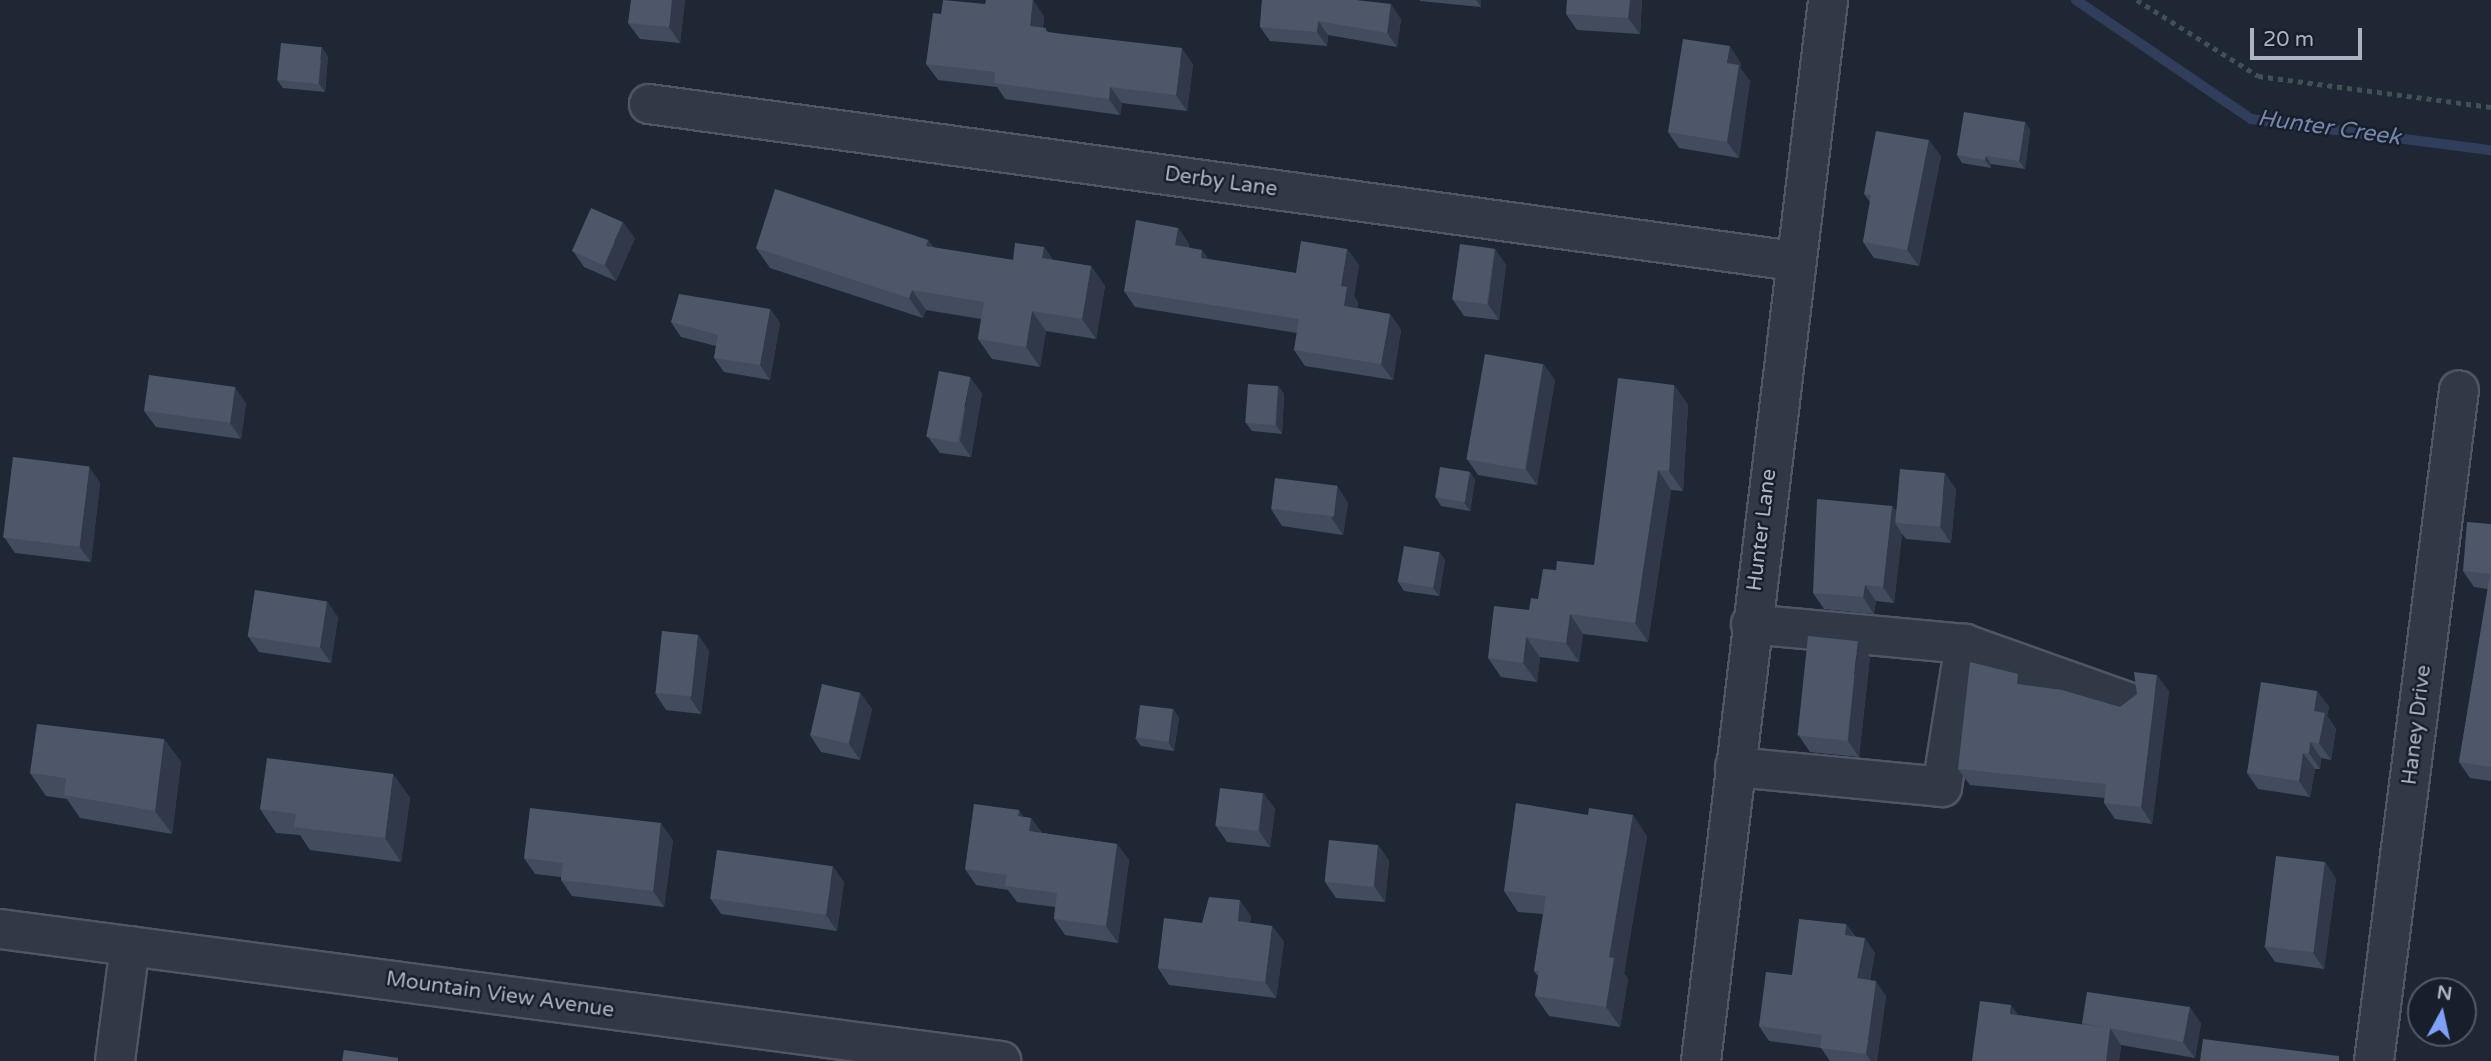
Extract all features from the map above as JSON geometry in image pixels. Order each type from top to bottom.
[{"type":"street","name":"Hunter Lane","points":[[1701,1061],[1793,261],[1828,0]]},
{"type":"street","name":"Derby Lane","points":[[649,104],[1793,261]]},
{"type":"street","name":"Haney Drive","points":[[2374,1061],[2459,390]]},
{"type":"street","points":[[1751,624],[1965,644],[2128,702]]},
{"type":"street","points":[[1735,767],[1941,787],[1965,644]]},
{"type":"street","name":"Mountain View Avenue","points":[[0,929],[1001,1061]]},
{"type":"street","points":[[115,1061],[130,946]]},
{"type":"path","points":[[2137,0],[2258,76],[2491,107]]},
{"type":"building","points":[[631,0],[672,0],[669,27],[628,23]]},
{"type":"building","points":[[943,0],[985,4],[986,0],[1033,0],[1030,26],[1046,28],[1046,32],[1182,48],[1176,95],[1110,87],[1109,99],[994,83],[995,72],[926,64],[933,13],[941,14]]},
{"type":"building","points":[[1262,0],[1356,0],[1391,4],[1387,33],[1318,21],[1317,32],[1260,27]]},
{"type":"building","points":[[1567,0],[1630,0],[1628,18],[1566,14]]},
{"type":"building","points":[[1683,39],[1730,46],[1727,63],[1739,65],[1727,142],[1668,132]]},
{"type":"building","points":[[281,43],[322,47],[318,84],[277,80]]},
{"type":"building","points":[[1964,112],[2025,122],[2019,161],[1986,156],[1985,160],[1957,155]]},
{"type":"building","points":[[1876,131],[1929,140],[1907,250],[1863,242],[1871,195],[1864,194]]},
{"type":"building","points":[[775,189],[928,240],[926,246],[1013,260],[1015,243],[1044,247],[1042,258],[1091,266],[1082,319],[1032,311],[1026,347],[978,339],[984,302],[912,290],[909,298],[756,248]]},
{"type":"building","points":[[591,208],[623,222],[604,265],[572,251]]},
{"type":"building","points":[[1136,220],[1178,228],[1175,245],[1202,250],[1201,258],[1296,273],[1301,241],[1347,249],[1341,286],[1347,287],[1344,306],[1390,314],[1381,364],[1294,350],[1299,319],[1124,291]]},
{"type":"building","points":[[1460,244],[1495,249],[1487,304],[1452,299]]},
{"type":"building","points":[[679,294],[770,309],[760,365],[714,358],[718,335],[671,322]]},
{"type":"building","points":[[1485,354],[1543,364],[1525,470],[1466,459]]},
{"type":"building","points":[[939,371],[970,377],[958,443],[926,437]]},
{"type":"building","points":[[149,375],[235,387],[230,423],[144,411]]},
{"type":"building","points":[[1618,378],[1674,385],[1669,471],[1658,470],[1635,623],[1570,614],[1566,643],[1526,637],[1523,663],[1488,658],[1494,606],[1529,610],[1531,598],[1538,599],[1543,569],[1556,570],[1557,561],[1594,565]]},
{"type":"building","points":[[1248,384],[1278,386],[1275,425],[1245,423]]},
{"type":"building","points":[[13,457],[89,466],[80,547],[3,537]]},
{"type":"building","points":[[1440,467],[1470,472],[1465,502],[1435,498]]},
{"type":"building","points":[[1900,469],[1945,473],[1940,527],[1895,523]]},
{"type":"building","points":[[1275,478],[1338,486],[1334,516],[1271,509]]},
{"type":"building","points":[[1817,499],[1892,506],[1883,587],[1865,585],[1863,597],[1813,593]]},
{"type":"building","points":[[2467,522],[2491,524],[2491,767],[2459,762],[2490,574],[2463,571]]},
{"type":"building","points":[[1404,546],[1439,552],[1433,588],[1398,581]]},
{"type":"building","points":[[255,590],[327,601],[320,648],[248,636]]},
{"type":"building","points":[[662,631],[698,635],[691,696],[656,693]]},
{"type":"building","points":[[1808,636],[1858,641],[1847,741],[1798,735]]},
{"type":"building","points":[[1970,662],[2018,674],[2017,684],[2062,690],[2120,707],[2137,694],[2134,672],[2157,675],[2141,807],[2104,803],[2106,784],[1958,769]]},
{"type":"building","points":[[2261,682],[2317,691],[2314,711],[2325,713],[2319,743],[2310,742],[2309,753],[2303,753],[2299,781],[2247,773]]},
{"type":"building","points":[[822,684],[860,693],[848,743],[810,735]]},
{"type":"building","points":[[1140,705],[1173,709],[1169,742],[1136,738]]},
{"type":"building","points":[[37,724],[164,739],[155,811],[64,795],[66,778],[30,773]]},
{"type":"building","points":[[267,758],[393,774],[385,838],[294,827],[296,814],[260,809]]},
{"type":"building","points":[[1220,788],[1263,793],[1258,831],[1215,826]]},
{"type":"building","points":[[1516,803],[1588,815],[1589,808],[1633,815],[1609,957],[1614,958],[1606,1007],[1535,996],[1539,971],[1534,971],[1546,896],[1504,891]]},
{"type":"building","points":[[974,804],[1019,810],[1018,816],[1031,818],[1029,831],[1117,844],[1106,926],[1054,919],[1057,893],[1005,886],[1007,875],[965,869]]},
{"type":"building","points":[[530,808],[661,823],[653,891],[561,880],[563,863],[524,858]]},
{"type":"building","points":[[1329,840],[1378,845],[1373,887],[1325,882]]},
{"type":"building","points":[[717,850],[833,866],[826,915],[710,899]]},
{"type":"building","points":[[2276,856],[2325,862],[2314,952],[2265,946]]},
{"type":"building","points":[[1209,897],[1240,900],[1238,921],[1272,926],[1265,982],[1158,968],[1164,918],[1202,923]]},
{"type":"building","points":[[1799,919],[1846,924],[1845,935],[1865,938],[1857,978],[1876,981],[1866,1054],[1820,1048],[1822,1035],[1759,1026],[1766,972],[1792,975]]},
{"type":"building","points":[[2087,992],[2190,1007],[2183,1042],[2110,1028],[2106,1061],[1972,1061],[1980,1001],[2011,1005],[2010,1014],[2108,1028],[2082,1023]]},
{"type":"building","points":[[2203,1039],[2339,1056],[2339,1061],[2200,1061]]},
{"type":"building","points":[[344,1050],[398,1058],[398,1061],[342,1061]]},
{"type":"waterway","name":"Hunter Creek","points":[[2076,0],[2251,119],[2491,150]]}]
